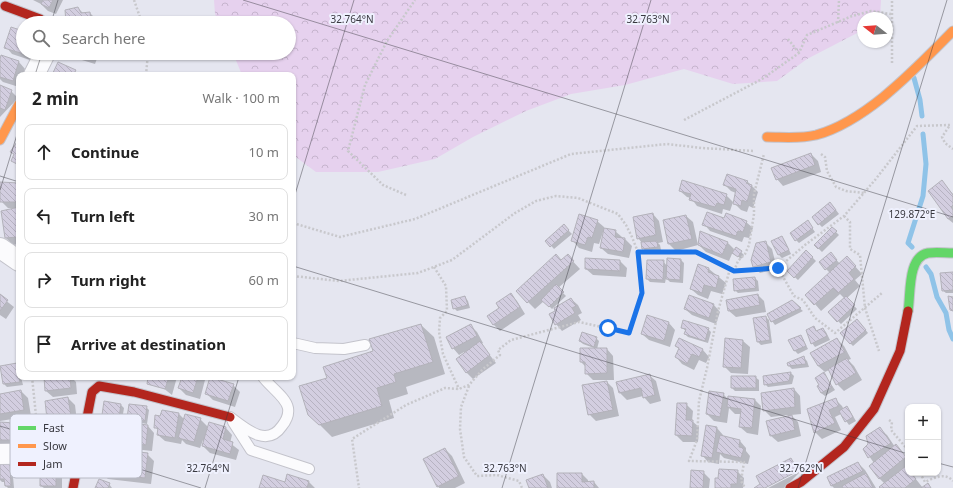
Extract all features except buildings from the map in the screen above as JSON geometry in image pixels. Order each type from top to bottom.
[{"type":"street","points":[[4,7],[31,16]]},
{"type":"street","points":[[767,137],[815,135],[848,121],[873,104],[895,86],[953,30]]},
{"type":"street","points":[[36,72],[42,60]]},
{"type":"street","points":[[0,140],[16,110]]},
{"type":"street","points":[[0,248],[16,259]]},
{"type":"street","points":[[790,488],[801,482],[844,447],[874,409],[900,351],[910,302],[912,270],[919,257],[927,253],[953,253]]},
{"type":"street","points":[[87,414],[92,392],[99,386],[134,392],[230,418]]},
{"type":"street","points":[[0,454],[10,454]]},
{"type":"street","points":[[73,488],[74,478]]},
{"type":"lane","points":[[296,344],[316,348],[344,349],[365,345]]},
{"type":"lane","points":[[230,418],[259,436],[270,436],[277,433],[286,420],[288,408],[278,391],[265,380]]},
{"type":"lane","points":[[230,418],[251,450],[309,469]]},
{"type":"path","points":[[134,0],[140,16]]},
{"type":"path","points":[[406,195],[383,185],[348,151],[365,84],[387,41],[415,0]]},
{"type":"path","points":[[838,23],[839,0]]},
{"type":"path","points":[[891,12],[892,0]]},
{"type":"path","points":[[867,12],[878,12]]},
{"type":"path","points":[[684,120],[762,79],[799,53],[807,35],[857,15]]},
{"type":"path","points":[[788,39],[799,53]]},
{"type":"path","points":[[891,48],[891,62],[895,86]]},
{"type":"path","points":[[146,72],[147,60]]},
{"type":"path","points":[[953,120],[942,137],[945,143],[953,149]]},
{"type":"path","points":[[638,252],[696,252],[734,271],[778,268],[805,245],[844,216],[875,180],[917,126],[950,125]]},
{"type":"path","points":[[815,135],[818,151],[825,156],[827,171],[836,187],[846,191],[864,193]]},
{"type":"path","points":[[296,224],[340,237],[415,219],[571,154],[667,144],[702,148],[757,151]]},
{"type":"path","points":[[734,271],[738,261],[745,254],[750,245],[754,214],[754,194],[764,152]]},
{"type":"path","points":[[296,276],[339,281],[418,273],[452,260],[515,213],[536,201],[556,196],[578,198],[618,214],[626,225],[638,252],[642,293],[629,333],[579,322],[511,340],[498,350],[500,356],[483,369],[469,385],[462,407],[460,429],[464,457],[477,476],[496,475],[519,481],[522,488]]},
{"type":"path","points":[[844,216],[850,222],[850,249],[860,255],[865,308],[880,355],[888,338],[903,340]]},
{"type":"path","points":[[434,267],[446,286],[447,311],[440,318],[439,332],[443,354],[459,389]]},
{"type":"path","points":[[778,268],[794,296],[803,300],[815,318],[834,333],[882,293]]},
{"type":"path","points":[[730,269],[718,311],[699,401],[697,440],[689,461],[744,462],[741,481],[745,488]]},
{"type":"path","points":[[32,380],[35,414]]},
{"type":"path","points":[[359,488],[352,439],[406,405],[445,388],[459,389],[469,385]]},
{"type":"path","points":[[874,409],[892,422],[892,430],[905,446]]},
{"type":"path","points":[[941,475],[952,480]]},
{"type":"path","points":[[922,476],[925,482],[938,476]]},
{"type":"green space","points":[[214,0],[881,0],[880,12],[857,12],[857,33],[807,59],[777,81],[733,84],[684,69],[625,85],[571,94],[526,111],[473,137],[435,159],[378,172],[316,172],[296,157],[296,72],[241,72],[236,60],[296,60],[296,16],[216,16]]},
{"type":"waterway","points":[[914,78],[920,100],[922,116]]},
{"type":"waterway","points":[[912,247],[908,243],[923,196],[926,164],[923,134]]},
{"type":"waterway","points":[[926,267],[931,274],[937,297],[946,313],[949,330],[953,339]]},
{"type":"traffic: fast","points":[[908,311],[911,278],[916,262],[921,256],[928,253],[953,253]]},
{"type":"traffic: slow","points":[[767,137],[798,137],[816,135],[835,128],[854,118],[890,92],[953,31]]},
{"type":"traffic: slow","points":[[0,140],[16,110]]},
{"type":"traffic: jam","points":[[5,6],[32,16]]},
{"type":"traffic: jam","points":[[790,488],[801,482],[844,447],[874,409],[900,351],[908,311]]},
{"type":"traffic: jam","points":[[88,414],[92,392],[99,386],[134,392],[230,417]]},
{"type":"traffic: jam","points":[[73,488],[75,478]]},
{"type":"route","points":[[608,328],[629,333],[636,316],[642,293],[638,252],[696,252],[734,271],[778,268]]}]
